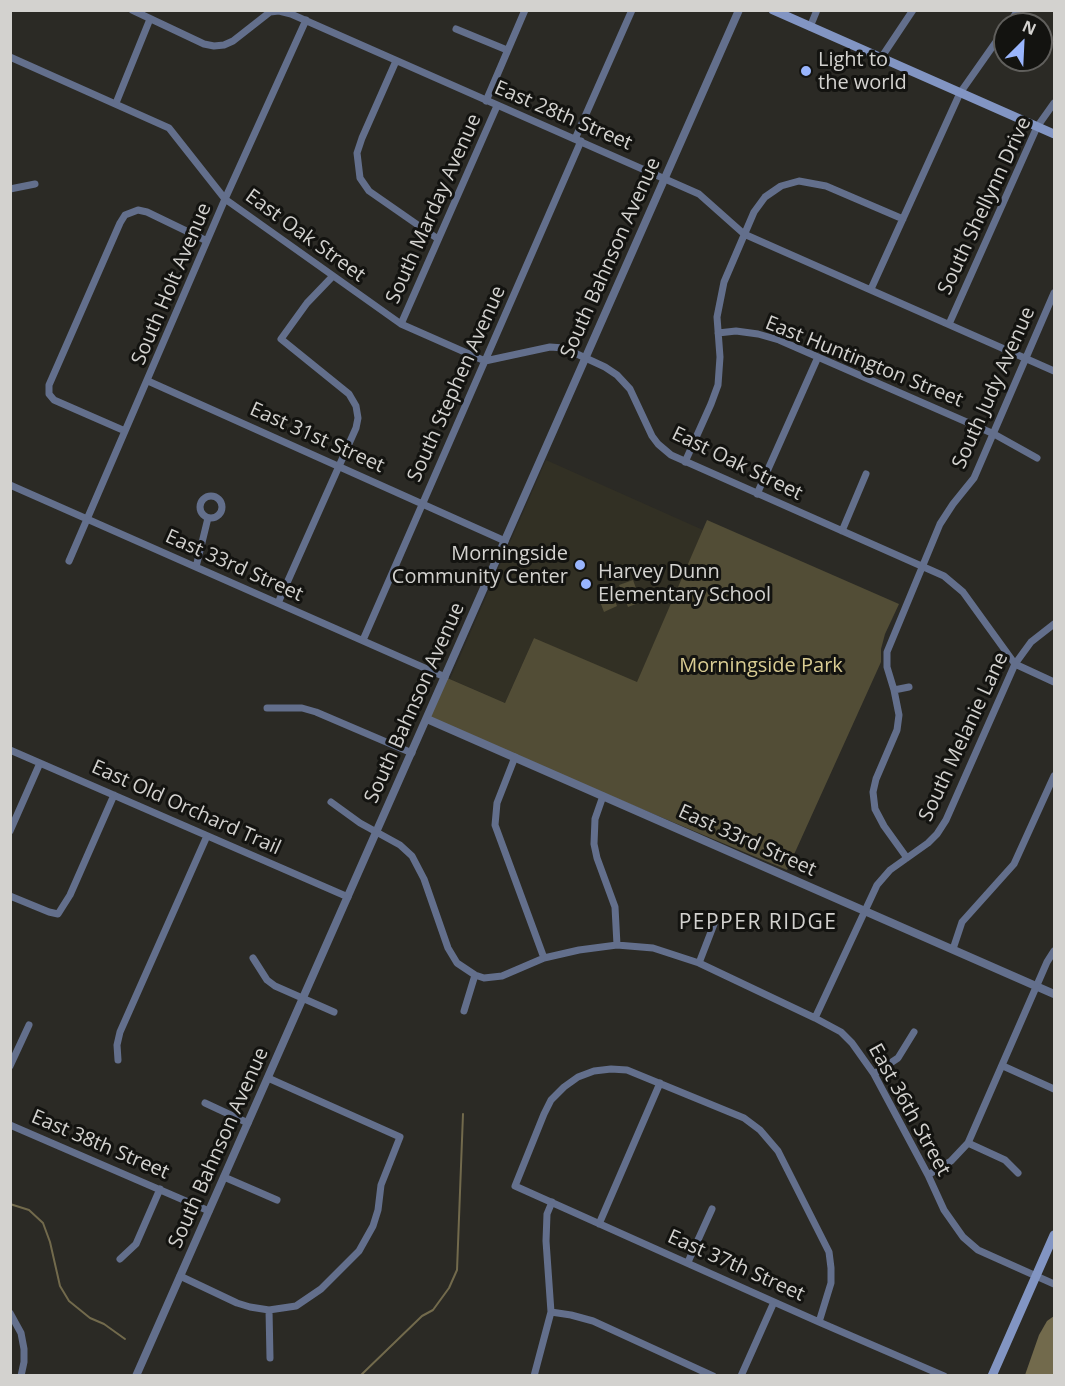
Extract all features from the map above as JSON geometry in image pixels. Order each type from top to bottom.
[{"type":"main road","points":[[773,10],[1054,134]]},
{"type":"main road","points":[[992,1376],[1054,1235]]},
{"type":"street","points":[[116,103],[150,19],[132,10]]},
{"type":"street","name":"South Marday Avenue","points":[[486,101],[525,10]]},
{"type":"street","name":"South Stephen Avenue","points":[[363,640],[485,361],[632,10]]},
{"type":"street","name":"South Bahnson Avenue","points":[[136,1376],[739,10]]},
{"type":"street","points":[[810,27],[818,10]]},
{"type":"street","points":[[881,58],[913,10]]},
{"type":"street","name":"East 28th Street","points":[[150,19],[204,44],[214,46],[233,41],[270,12],[279,11],[306,20],[699,194],[744,234],[1054,371]]},
{"type":"street","name":"South Holt Avenue","points":[[69,561],[225,199],[306,20]]},
{"type":"street","points":[[456,29],[507,50]]},
{"type":"street","points":[[871,289],[960,93],[993,46]]},
{"type":"street","name":"East Oak Street","points":[[10,57],[169,128],[225,199],[401,324],[485,361],[550,346],[564,348],[605,367],[624,382],[648,429],[658,444],[671,455],[954,582],[1015,664],[1054,682]]},
{"type":"street","points":[[396,61],[357,153],[360,178],[369,190],[438,239]]},
{"type":"street","name":"South Shellynn Drive","points":[[949,324],[1037,127],[1054,103]]},
{"type":"street","name":"South Marday Avenue","points":[[401,324],[497,106]]},
{"type":"street","points":[[685,462],[718,385],[720,357],[717,317],[724,282],[754,213],[765,197],[781,186],[799,181],[826,186],[903,219]]},
{"type":"street","points":[[10,189],[35,184]]},
{"type":"street","points":[[125,431],[54,400],[50,394],[49,385],[125,215],[138,210],[147,212],[207,241]]},
{"type":"street","points":[[278,603],[356,428],[358,418],[356,406],[349,394],[281,339],[308,303],[332,277]]},
{"type":"street","name":"South Judy Avenue","points":[[908,858],[884,826],[875,809],[873,792],[876,779],[897,730],[899,715],[887,667],[887,652],[940,524],[974,478],[1054,293]]},
{"type":"street","name":"East Huntington Street","points":[[718,333],[736,331],[779,340],[994,434],[1037,458]]},
{"type":"street","points":[[758,494],[818,357]]},
{"type":"street","name":"East 31st Street","points":[[148,381],[505,541]]},
{"type":"street","points":[[842,531],[866,474]]},
{"type":"street","name":"East 33rd Street","points":[[10,485],[445,677]]},
{"type":"street","points":[[196,567],[208,518]]},
{"type":"street","name":"South Melanie Lane","points":[[815,1018],[864,911],[882,878],[928,843],[946,820],[1015,664],[1031,642],[1054,624]]},
{"type":"street","points":[[894,690],[909,687]]},
{"type":"street","points":[[267,708],[302,708],[316,712],[412,753]]},
{"type":"street","name":"East 33rd Street","points":[[427,719],[1054,994]]},
{"type":"street","name":"East Old Orchard Trail","points":[[10,750],[348,897]]},
{"type":"street","points":[[515,757],[496,803],[495,825],[544,958]]},
{"type":"street","points":[[10,831],[40,763]]},
{"type":"street","points":[[952,949],[962,921],[1014,864],[1054,776]]},
{"type":"street","points":[[10,896],[58,914],[70,896],[114,795]]},
{"type":"street","points":[[603,796],[595,819],[594,844],[615,907],[617,945]]},
{"type":"street","points":[[331,802],[345,814],[376,833],[400,844],[418,864],[448,948],[458,963],[475,975],[465,1011]]},
{"type":"street","points":[[118,1060],[117,1045],[120,1032],[207,836]]},
{"type":"street","points":[[699,963],[716,919]]},
{"type":"street","name":"East 36th Street","points":[[475,975],[484,978],[502,976],[544,958],[579,950],[617,945],[653,948],[699,963],[815,1018],[841,1032],[852,1043],[874,1074],[944,1210],[963,1237],[978,1250],[1054,1284]]},
{"type":"street","points":[[928,1175],[951,1161],[968,1143],[1054,951]]},
{"type":"street","points":[[253,958],[267,980],[284,991],[334,1012]]},
{"type":"street","points":[[10,1066],[29,1025]]},
{"type":"street","points":[[874,1074],[898,1058],[914,1032]]},
{"type":"street","points":[[1003,1066],[1054,1089]]},
{"type":"street","name":"East 37th Street","points":[[660,1083],[627,1070],[594,1071],[578,1077],[551,1100],[514,1186],[944,1376]]},
{"type":"street","points":[[180,1276],[237,1303],[269,1310],[296,1306],[321,1289],[367,1240],[378,1210],[381,1185],[400,1137],[268,1078]]},
{"type":"street","points":[[599,1224],[660,1083],[744,1118],[760,1130],[778,1151],[829,1252],[831,1283],[819,1322]]},
{"type":"street","points":[[205,1103],[248,1123]]},
{"type":"street","name":"East 38th Street","points":[[10,1125],[208,1211]]},
{"type":"street","points":[[968,1143],[1005,1160],[1018,1173]]},
{"type":"street","points":[[224,1177],[277,1200]]},
{"type":"street","points":[[120,1259],[136,1244],[160,1189]]},
{"type":"street","points":[[534,1376],[551,1312],[546,1241],[547,1214],[552,1203]]},
{"type":"street","points":[[688,1262],[712,1209]]},
{"type":"street","points":[[741,1376],[774,1302]]},
{"type":"street","points":[[269,1310],[270,1358]]},
{"type":"street","points":[[551,1312],[593,1321],[713,1376]]},
{"type":"street","points":[[10,1313],[21,1333],[24,1349],[21,1376]]},
{"type":"shaded area","name":"Harvey Dunn Elementary School","points":[[546,460],[703,530],[637,683],[534,638],[505,703],[450,679]]},
{"type":"shaded area","points":[[1054,1316],[1054,1375],[1025,1375],[1039,1335],[1047,1321]]},
{"type":"green space","name":"Morningside Park","points":[[707,520],[899,604],[885,634],[881,649],[881,662],[787,870],[427,719],[445,677],[505,703],[534,638],[637,682]]},
{"type":"green space","points":[[633,580],[641,602],[628,607],[619,585]]},
{"type":"green space","points":[[610,589],[617,606],[604,612],[597,594]]},
{"type":"waterway","points":[[360,1376],[422,1316],[433,1310],[449,1288],[457,1270],[463,1114]]},
{"type":"waterway","points":[[10,1204],[29,1210],[43,1223],[50,1242],[60,1286],[69,1301],[90,1318],[104,1324],[125,1339]]},
{"type":"place","name":"Light to the world","points":[[806,71]]},
{"type":"place","name":"Morningside Community Center","points":[[580,565]]},
{"type":"place","name":"Harvey Dunn Elementary School","points":[[586,584]]},
{"type":"district","name":"PEPPER RIDGE","points":[[758,923]]}]
